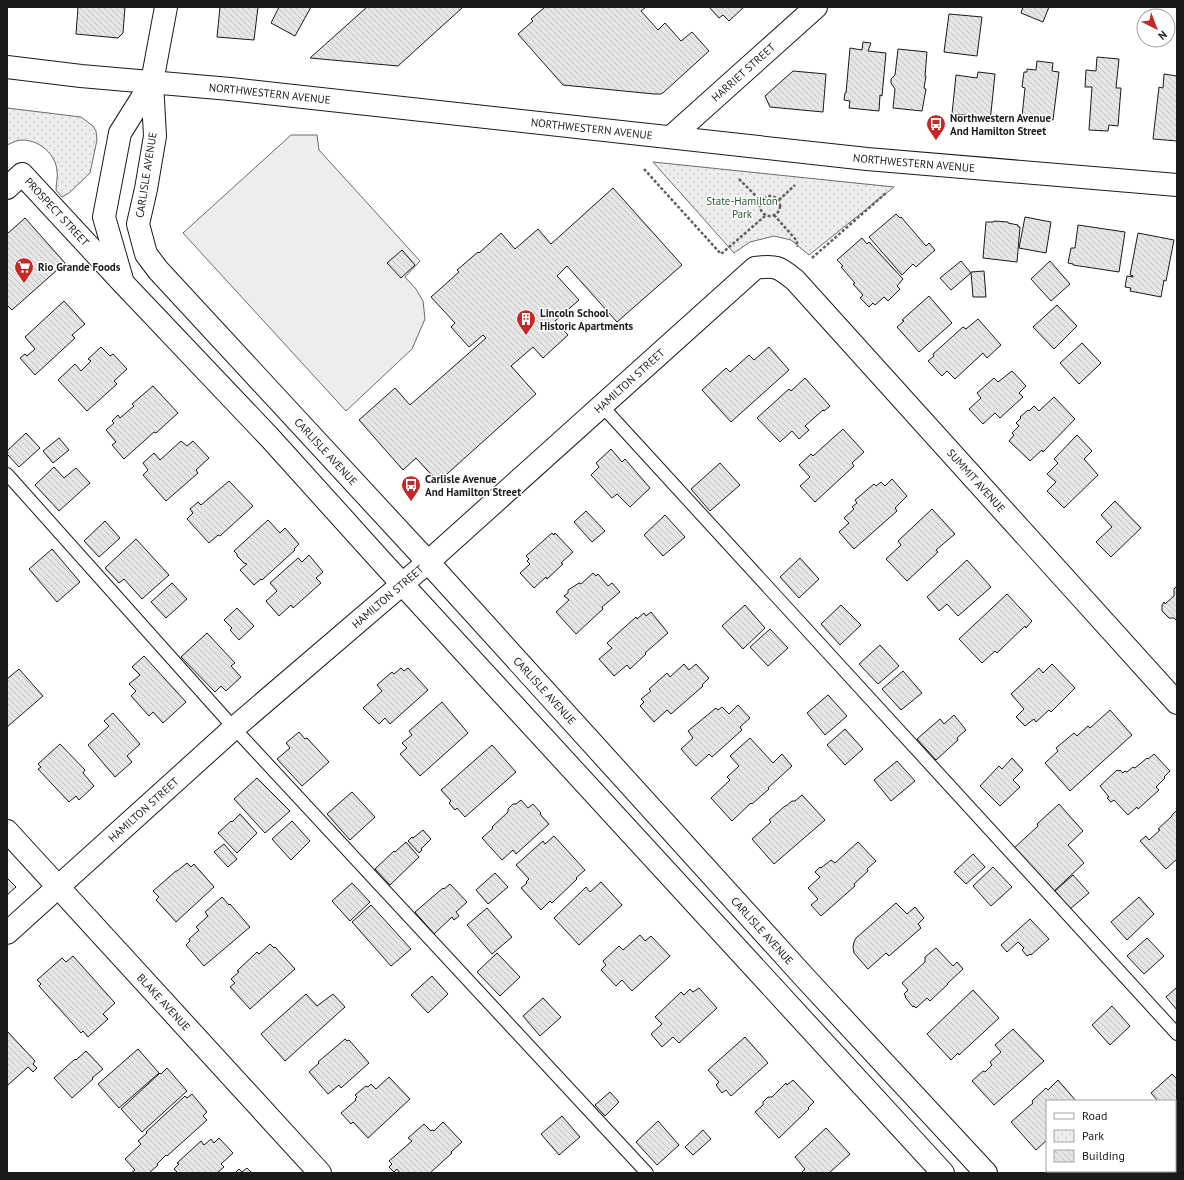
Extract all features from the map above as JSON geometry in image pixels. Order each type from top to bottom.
[{"type":"street","points":[[166,7],[152,82],[120,133],[104,217],[123,283],[271,439],[943,1173]]},
{"type":"street","name":"HARRIET STREET","points":[[671,137],[816,7]]},
{"type":"street","name":"NORTHWESTERN AVENUE","points":[[7,67],[75,75],[230,89],[866,159],[1177,185]]},
{"type":"street","name":"CARLISLE AVENUE","points":[[152,82],[154,136],[146,189],[138,224],[146,254],[158,270],[428,562],[806,979],[986,1173]]},
{"type":"street","name":"PROSPECT STREET","points":[[7,188],[22,174],[123,283]]},
{"type":"street","name":"HAMILTON STREET","points":[[7,933],[234,728],[428,562],[755,268],[770,266]]},
{"type":"street","name":"SUMMIT AVENUE","points":[[770,266],[782,270],[795,280],[1177,703]]},
{"type":"street","name":"BLAKE AVENUE","points":[[7,831],[320,1173]]},
{"type":"street","points":[[783,999],[806,979]]},
{"type":"lane","points":[[602,406],[1177,1034]]},
{"type":"lane","points":[[7,474],[234,728],[647,1173]]},
{"type":"path","points":[[644,169],[721,254],[765,216],[772,216],[778,213],[780,206],[779,200],[773,196],[767,195],[762,198],[759,203],[760,210],[765,216]]},
{"type":"path","points":[[740,179],[761,201]]},
{"type":"path","points":[[779,200],[795,185]]},
{"type":"path","points":[[812,258],[886,194]]},
{"type":"path","points":[[774,215],[797,241],[797,247]]},
{"type":"green space","points":[[7,108],[81,117],[93,126],[96,131],[97,140],[90,173],[69,193],[62,197],[56,190],[56,164],[53,158],[43,147],[37,143],[23,140],[7,145]]},
{"type":"green space","name":"State-Hamilton Park","points":[[653,162],[894,187],[809,255],[791,240],[774,236],[750,242],[734,253]]},
{"type":"shaded area","points":[[291,135],[317,135],[319,150],[420,261],[405,277],[416,289],[423,301],[425,319],[412,349],[346,411],[183,233]]},
{"type":"building","points":[[78,7],[125,7],[123,33],[118,38],[76,34]]},
{"type":"building","points":[[220,7],[258,7],[254,40],[217,37]]},
{"type":"building","points":[[279,7],[311,7],[295,36],[271,23]]},
{"type":"building","points":[[367,7],[462,8],[398,66],[310,58]]},
{"type":"building","points":[[545,7],[646,7],[641,11],[658,30],[665,23],[681,41],[692,32],[709,51],[661,94],[563,85],[518,34],[533,21],[531,19]]},
{"type":"building","points":[[709,7],[744,7],[729,21],[723,15],[719,18]]},
{"type":"building","points":[[1023,7],[1049,7],[1043,22],[1021,13]]},
{"type":"building","points":[[949,14],[982,17],[977,56],[944,52]]},
{"type":"building","points":[[863,42],[871,43],[868,51],[886,53],[879,111],[849,108],[850,101],[844,100],[850,48],[862,50]]},
{"type":"building","points":[[898,49],[927,52],[924,88],[926,89],[922,111],[893,108],[895,89],[891,83],[891,79],[895,75]]},
{"type":"building","points":[[1097,57],[1119,59],[1116,88],[1121,88],[1118,126],[1109,125],[1108,131],[1089,130],[1092,87],[1085,87],[1086,70],[1096,71]]},
{"type":"building","points":[[1037,61],[1053,63],[1052,71],[1059,72],[1053,120],[1022,116],[1025,88],[1022,87],[1024,72],[1027,72],[1027,69],[1036,70]]},
{"type":"building","points":[[793,71],[826,74],[823,112],[770,107],[765,96]]},
{"type":"building","points":[[978,72],[995,74],[990,122],[965,120],[966,115],[952,114],[956,75],[977,78]]},
{"type":"building","points":[[1164,74],[1177,76],[1177,141],[1153,139],[1159,87],[1163,88]]},
{"type":"building","name":"Lincoln School Historic Apartments","points":[[613,188],[682,265],[617,322],[567,266],[557,276],[579,300],[555,321],[568,335],[543,358],[533,347],[511,366],[536,394],[438,482],[416,458],[403,470],[359,420],[395,388],[410,405],[486,338],[483,335],[469,347],[451,327],[455,323],[431,297],[459,272],[457,270],[501,233],[515,249],[538,229],[551,244]]},
{"type":"building","points":[[896,214],[900,218],[901,217],[926,246],[929,243],[935,250],[916,267],[913,264],[902,275],[869,237]]},
{"type":"building","points":[[1025,217],[1051,222],[1046,253],[1019,248]]},
{"type":"building","name":"Rio Grande Foods","points":[[25,218],[65,263],[12,310],[7,305],[7,234]]},
{"type":"building","points":[[986,222],[1008,222],[1020,227],[1017,262],[983,258]]},
{"type":"building","points":[[1078,225],[1125,232],[1119,272],[1068,263],[1071,248],[1075,248]]},
{"type":"building","points":[[1138,233],[1174,240],[1166,281],[1164,280],[1161,297],[1130,291],[1131,288],[1125,287],[1127,276],[1133,277],[1130,275]]},
{"type":"building","points":[[862,238],[867,244],[869,242],[903,279],[897,286],[900,289],[888,301],[884,297],[875,305],[873,303],[869,307],[860,298],[863,295],[853,284],[855,283],[837,260]]},
{"type":"building","points":[[402,250],[415,265],[401,278],[387,263]]},
{"type":"building","points":[[961,261],[971,273],[951,290],[940,278]]},
{"type":"building","points":[[1050,261],[1070,284],[1051,301],[1031,279]]},
{"type":"building","points":[[984,271],[986,297],[973,297],[971,272]]},
{"type":"building","points":[[929,296],[952,323],[919,352],[897,327],[904,321],[902,320]]},
{"type":"building","points":[[64,301],[85,324],[72,335],[75,338],[35,375],[20,358],[25,354],[27,356],[35,349],[25,337]]},
{"type":"building","points":[[1057,305],[1077,326],[1054,349],[1033,327]]},
{"type":"building","points":[[978,319],[1001,345],[987,358],[983,353],[955,379],[947,371],[942,376],[928,361],[934,356],[933,354],[963,327],[966,329]]},
{"type":"building","points":[[1082,343],[1101,363],[1079,384],[1060,363]]},
{"type":"building","points":[[101,347],[110,356],[113,354],[127,369],[114,381],[117,384],[87,411],[58,380],[75,364],[81,371],[91,361],[88,359]]},
{"type":"building","points":[[769,347],[789,370],[731,422],[702,390],[726,368],[730,372],[749,355],[754,360]]},
{"type":"building","points":[[1012,371],[1026,386],[1019,393],[1023,397],[1000,418],[995,413],[983,424],[969,409],[981,398],[977,393],[994,378],[998,382]]},
{"type":"building","points":[[805,378],[830,406],[824,411],[823,410],[805,426],[809,430],[799,439],[792,431],[780,442],[757,418],[789,389],[791,391]]},
{"type":"building","points":[[153,386],[178,413],[124,459],[112,445],[116,442],[106,430],[114,423],[112,421],[118,415],[120,418],[134,406],[132,404]]},
{"type":"building","points":[[1054,397],[1075,419],[1043,452],[1042,450],[1030,461],[1009,441],[1014,435],[1012,433],[1019,426],[1016,423],[1021,418],[1020,417],[1028,410],[1029,411],[1034,406],[1039,411]]},
{"type":"building","points":[[843,429],[864,452],[852,463],[854,466],[815,502],[800,486],[810,477],[799,465],[811,454],[813,456]]},
{"type":"building","points":[[26,433],[40,448],[19,467],[7,454],[7,451]]},
{"type":"building","points":[[1077,435],[1092,451],[1084,459],[1098,475],[1064,508],[1047,491],[1056,482],[1047,474],[1058,463],[1054,459]]},
{"type":"building","points":[[59,438],[69,450],[53,463],[43,451]]},
{"type":"building","points":[[181,441],[187,446],[193,441],[209,458],[196,470],[198,473],[166,501],[143,475],[148,470],[143,463],[154,453],[160,460]]},
{"type":"building","points":[[611,449],[622,462],[625,459],[650,488],[630,507],[617,494],[612,498],[591,475],[599,467],[596,463]]},
{"type":"building","points":[[720,463],[740,485],[710,511],[691,489]]},
{"type":"building","points":[[54,467],[64,478],[76,468],[90,483],[59,511],[35,485]]},
{"type":"building","points":[[892,479],[907,496],[895,508],[897,511],[854,549],[839,532],[849,523],[844,518],[854,509],[852,507],[857,503],[855,500],[874,484],[876,486],[881,482],[885,486]]},
{"type":"building","points":[[229,481],[253,506],[220,536],[218,535],[209,543],[187,519],[193,513],[190,509],[198,502],[201,505]]},
{"type":"building","points":[[1115,501],[1141,528],[1111,557],[1096,542],[1112,527],[1101,515]]},
{"type":"building","points":[[932,509],[955,534],[936,550],[938,552],[907,581],[886,559],[901,545],[898,541]]},
{"type":"building","points":[[586,511],[605,531],[592,542],[574,522]]},
{"type":"building","points":[[665,515],[685,537],[663,556],[644,535]]},
{"type":"building","points":[[268,520],[280,533],[285,528],[299,544],[294,549],[295,550],[262,580],[261,579],[254,585],[240,570],[247,564],[237,556],[234,551]]},
{"type":"building","points":[[105,521],[120,538],[99,557],[84,541]]},
{"type":"building","points":[[552,533],[554,535],[555,533],[573,552],[547,579],[546,577],[534,588],[520,573],[530,564],[527,561],[529,559],[526,556]]},
{"type":"building","points":[[136,539],[169,575],[142,599],[124,579],[119,583],[105,568]]},
{"type":"building","points":[[52,549],[80,582],[57,602],[29,569]]},
{"type":"building","points":[[309,555],[323,572],[316,578],[321,583],[293,608],[291,605],[279,616],[266,601],[277,591],[270,583],[298,558],[302,562]]},
{"type":"building","points":[[800,558],[819,579],[799,598],[780,577]]},
{"type":"building","points":[[967,560],[991,587],[958,616],[947,604],[939,611],[927,597]]},
{"type":"building","points":[[593,573],[596,576],[598,574],[608,586],[612,583],[620,592],[602,607],[603,609],[576,634],[556,612],[569,600],[564,596],[568,593],[568,590],[579,583],[581,584]]},
{"type":"building","points":[[172,583],[187,599],[166,618],[151,602]]},
{"type":"building","points":[[1177,586],[1177,621],[1174,618],[1169,618],[1162,611],[1162,605],[1174,596],[1174,589]]},
{"type":"building","points":[[1007,594],[1032,621],[997,653],[995,651],[982,663],[959,639]]},
{"type":"building","points":[[745,605],[765,628],[743,649],[722,626]]},
{"type":"building","points":[[841,605],[861,625],[840,645],[821,624]]},
{"type":"building","points":[[237,608],[254,626],[239,640],[230,630],[232,628],[224,620]]},
{"type":"building","points":[[651,612],[668,633],[645,653],[646,654],[630,669],[627,665],[614,676],[599,659],[612,648],[607,643],[636,617],[637,619],[644,613],[646,616]]},
{"type":"building","points":[[770,629],[788,648],[768,666],[750,647]]},
{"type":"building","points":[[207,633],[235,663],[231,666],[241,677],[226,691],[221,686],[215,692],[181,657]]},
{"type":"building","points":[[880,645],[899,666],[878,684],[859,664]]},
{"type":"building","points":[[144,656],[186,702],[163,723],[153,712],[149,716],[131,696],[136,691],[129,684],[140,675],[132,667]]},
{"type":"building","points":[[684,664],[689,670],[696,664],[709,678],[702,685],[703,686],[671,714],[667,710],[654,722],[640,706],[644,702],[641,699],[651,691],[649,689],[667,673],[670,677]]},
{"type":"building","points":[[1052,664],[1075,688],[1051,712],[1049,710],[1036,722],[1034,719],[1025,726],[1016,717],[1024,709],[1011,694],[1039,668],[1043,673]]},
{"type":"building","points":[[401,668],[404,671],[408,668],[428,690],[390,724],[385,718],[379,724],[363,708],[382,691],[377,685],[392,672],[394,674]]},
{"type":"building","points":[[19,669],[43,696],[7,727],[7,679]]},
{"type":"building","points":[[903,671],[922,693],[901,710],[882,689]]},
{"type":"building","points":[[828,695],[847,716],[825,735],[807,713]]},
{"type":"building","points":[[442,702],[468,733],[420,776],[400,754],[407,748],[402,743],[412,735],[409,731]]},
{"type":"building","points":[[738,705],[750,718],[740,727],[742,730],[712,757],[709,754],[696,766],[681,749],[693,738],[688,731],[716,708],[718,710],[722,707],[729,714]]},
{"type":"building","points":[[1110,710],[1132,735],[1070,791],[1045,763],[1058,751],[1056,748],[1074,733],[1077,736],[1088,726],[1090,728]]},
{"type":"building","points":[[113,713],[140,744],[127,756],[132,762],[115,777],[88,745],[109,726],[104,721]]},
{"type":"building","points":[[954,715],[966,730],[957,738],[958,740],[936,760],[917,739],[940,719],[944,724]]},
{"type":"building","points":[[845,729],[863,749],[845,765],[827,745]]},
{"type":"building","points":[[299,732],[305,739],[307,738],[329,762],[302,786],[277,759],[290,748],[286,743]]},
{"type":"building","points":[[750,738],[773,763],[782,754],[792,766],[768,788],[769,789],[732,821],[711,798],[730,780],[727,777],[739,766],[730,756]]},
{"type":"building","points":[[60,744],[85,770],[83,773],[94,786],[79,800],[76,796],[69,802],[38,769],[41,767],[38,764]]},
{"type":"building","points":[[492,745],[516,772],[465,817],[457,808],[455,810],[449,803],[451,801],[441,790]]},
{"type":"building","points":[[1154,754],[1170,771],[1156,787],[1159,790],[1138,809],[1137,807],[1128,815],[1114,800],[1111,802],[1107,798],[1109,797],[1100,786],[1117,770],[1120,770],[1123,773],[1125,771],[1127,772]]},
{"type":"building","points":[[1012,758],[1023,770],[1013,780],[1020,787],[1000,806],[980,786],[999,766],[1002,769]]},
{"type":"building","points":[[897,761],[915,781],[891,801],[874,780]]},
{"type":"building","points":[[257,778],[290,811],[265,833],[234,799]]},
{"type":"building","points":[[352,792],[375,817],[350,840],[327,814]]},
{"type":"building","points":[[802,795],[825,820],[774,864],[752,839],[771,822],[769,820],[785,806],[792,801],[795,801]]},
{"type":"building","points":[[521,800],[528,808],[533,804],[549,824],[516,854],[513,850],[502,860],[482,838],[508,812],[508,809],[513,804],[516,804]]},
{"type":"building","points":[[1059,804],[1083,831],[1068,845],[1084,863],[1052,893],[1012,850]]},
{"type":"building","points":[[1177,810],[1177,859],[1166,869],[1140,841],[1146,836],[1149,840],[1160,830],[1158,829]]},
{"type":"building","points":[[240,814],[257,833],[237,853],[218,833]]},
{"type":"building","points":[[292,821],[310,841],[291,860],[272,839]]},
{"type":"building","points":[[423,830],[431,839],[419,853],[408,841]]},
{"type":"building","points":[[554,836],[585,870],[552,903],[550,901],[541,910],[521,888],[529,879],[516,865],[543,841],[545,844]]},
{"type":"building","points":[[406,842],[419,857],[390,885],[375,869]]},
{"type":"building","points":[[858,842],[876,861],[854,884],[855,886],[821,916],[811,905],[818,899],[808,888],[820,877],[815,872],[831,860],[835,863]]},
{"type":"building","points":[[224,844],[237,859],[228,867],[214,852]]},
{"type":"building","points":[[973,854],[985,867],[966,884],[954,872]]},
{"type":"building","points":[[187,863],[191,867],[194,864],[214,887],[176,922],[156,900],[159,897],[153,891]]},
{"type":"building","points":[[993,867],[1012,887],[991,906],[973,886]]},
{"type":"building","points":[[495,873],[508,887],[488,904],[476,890]]},
{"type":"building","points":[[1073,875],[1089,893],[1070,909],[1055,891]]},
{"type":"building","points":[[7,878],[16,887],[7,895]]},
{"type":"building","points":[[601,882],[622,905],[579,945],[554,918],[586,887],[590,892]]},
{"type":"building","points":[[352,883],[370,902],[350,921],[332,901]]},
{"type":"building","points":[[450,884],[467,902],[456,912],[459,916],[454,920],[452,917],[434,934],[415,912],[443,888],[444,889]]},
{"type":"building","points":[[222,897],[250,927],[204,966],[186,945],[190,941],[189,939],[199,930],[196,927],[208,916],[205,912]]},
{"type":"building","points":[[1139,897],[1154,914],[1127,940],[1111,922]]},
{"type":"building","points":[[896,903],[907,914],[915,907],[924,918],[918,924],[921,928],[889,956],[886,953],[868,969],[854,953],[854,942],[856,938]]},
{"type":"building","points":[[371,905],[411,949],[391,966],[352,922]]},
{"type":"building","points":[[487,908],[512,937],[492,954],[467,925]]},
{"type":"building","points":[[1030,919],[1049,939],[1031,955],[1030,954],[1027,956],[1022,950],[1024,948],[1018,942],[1007,952],[1001,945]]},
{"type":"building","points":[[640,935],[645,941],[651,936],[670,956],[632,991],[622,980],[616,986],[601,970],[606,965],[603,961],[619,946],[623,950]]},
{"type":"building","points":[[1147,938],[1164,956],[1144,974],[1127,956]]},
{"type":"building","points":[[270,944],[274,948],[275,947],[295,969],[250,1009],[230,987],[235,983],[231,979],[239,972],[237,971],[257,952],[259,954]]},
{"type":"building","points":[[936,948],[953,966],[957,962],[963,969],[930,1001],[927,998],[916,1008],[914,1006],[913,1007],[905,997],[904,994],[908,990],[902,983],[925,962],[925,957]]},
{"type":"building","points":[[497,953],[520,977],[500,996],[477,972]]},
{"type":"building","points":[[73,956],[115,1003],[103,1014],[108,1019],[88,1037],[83,1031],[81,1033],[39,986],[41,984],[37,980],[62,958],[66,962]]},
{"type":"building","points":[[432,976],[448,994],[428,1013],[411,995]]},
{"type":"building","points":[[1177,987],[1177,1010],[1166,997]]},
{"type":"building","points":[[699,988],[717,1008],[679,1043],[673,1037],[662,1047],[651,1034],[662,1024],[655,1017],[681,992],[684,995],[690,989],[693,992]]},
{"type":"building","points":[[973,990],[999,1018],[959,1055],[958,1053],[951,1060],[927,1034]]},
{"type":"building","points":[[306,994],[317,1006],[333,994],[345,1007],[285,1061],[261,1034]]},
{"type":"building","points":[[543,998],[561,1017],[540,1036],[523,1016]]},
{"type":"building","points":[[1112,1006],[1130,1026],[1110,1045],[1092,1025]]},
{"type":"building","points":[[1013,1029],[1044,1061],[994,1105],[972,1081],[992,1065],[990,1062],[1001,1052],[995,1045]]},
{"type":"building","points":[[7,1031],[35,1061],[33,1064],[37,1068],[33,1072],[28,1067],[8,1085],[7,1084]]},
{"type":"building","points":[[745,1037],[768,1063],[731,1096],[726,1090],[722,1093],[716,1085],[719,1082],[708,1070]]},
{"type":"building","points":[[345,1039],[347,1041],[349,1040],[369,1063],[341,1088],[339,1085],[328,1094],[309,1072],[319,1063],[318,1062]]},
{"type":"building","points":[[138,1049],[159,1073],[119,1108],[98,1084]]},
{"type":"building","points":[[86,1051],[103,1069],[72,1098],[54,1078]]},
{"type":"building","points":[[167,1068],[187,1091],[142,1132],[121,1109]]},
{"type":"building","points":[[1172,1074],[1177,1079],[1177,1105],[1176,1100],[1157,1100],[1151,1093]]},
{"type":"building","points":[[389,1077],[410,1099],[368,1138],[353,1122],[351,1124],[341,1113],[356,1100],[355,1099],[357,1097],[355,1095],[366,1086],[368,1087],[371,1084],[376,1089]]},
{"type":"building","points":[[793,1080],[814,1102],[808,1108],[809,1109],[779,1138],[755,1112],[763,1105],[763,1102],[768,1097],[772,1097],[786,1083],[787,1085]]},
{"type":"building","points":[[1058,1080],[1075,1100],[1046,1100],[1046,1141],[1036,1150],[1011,1122],[1033,1103],[1032,1101],[1046,1088],[1048,1090]]},
{"type":"building","points":[[610,1092],[619,1102],[605,1116],[595,1105]]},
{"type":"building","points":[[192,1094],[207,1112],[203,1116],[207,1120],[167,1156],[166,1155],[149,1173],[131,1173],[135,1170],[125,1159],[141,1144],[138,1141],[185,1096],[187,1098]]},
{"type":"building","points":[[562,1116],[580,1137],[559,1155],[541,1134]]},
{"type":"building","points":[[658,1121],[679,1145],[657,1165],[636,1142]]},
{"type":"building","points":[[443,1122],[462,1142],[430,1173],[400,1173],[397,1169],[394,1172],[389,1167],[392,1164],[389,1161],[412,1141],[408,1138],[424,1124],[431,1131],[434,1131]]},
{"type":"building","points":[[826,1128],[850,1154],[829,1173],[801,1173],[805,1169],[795,1157]]},
{"type":"building","points":[[703,1130],[711,1139],[693,1155],[685,1147]]},
{"type":"building","points":[[219,1138],[233,1153],[221,1164],[224,1167],[217,1173],[178,1173],[174,1169],[179,1164],[177,1163],[201,1141],[204,1145],[211,1139],[214,1143]]},
{"type":"building","points":[[247,1168],[252,1173],[235,1173],[239,1169],[242,1172]]},
{"type":"building","points":[[1056,1172],[1104,1172],[1103,1173]]},
{"type":"building","points":[[1162,1172],[1163,1173],[1133,1173]]},
{"type":"place","name":"Northwestern Avenue And Hamilton Street","points":[[936,141]]},
{"type":"place","name":"Rio Grande Foods","points":[[24,284]]},
{"type":"place","name":"Lincoln School Historic Apartments","points":[[526,336]]},
{"type":"place","name":"Carlisle Avenue And Hamilton Street","points":[[411,502]]}]
